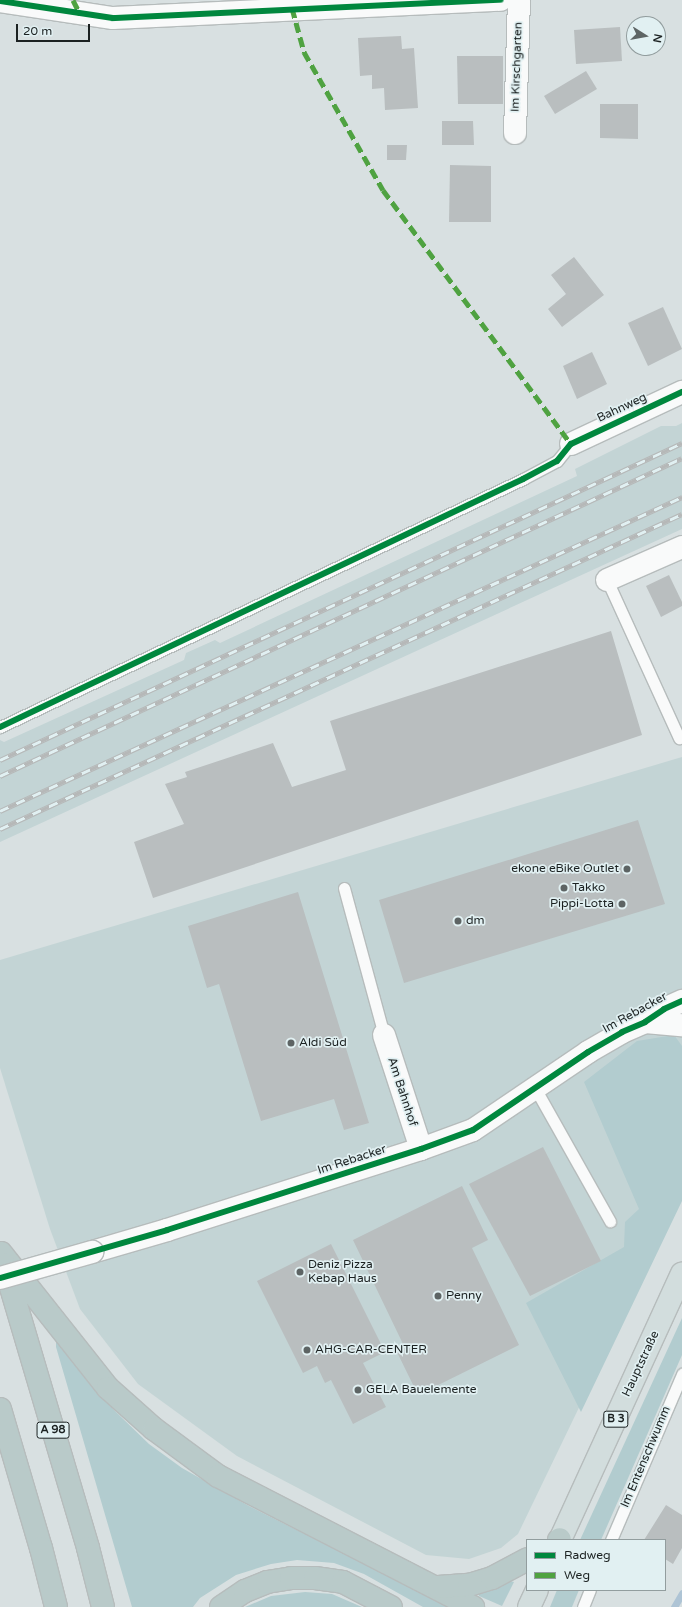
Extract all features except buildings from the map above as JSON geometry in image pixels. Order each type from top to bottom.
[{"type":"highway","points":[[0,1252],[108,1388],[154,1429],[218,1476],[438,1587],[473,1607]]},
{"type":"highway","name":"A 98","points":[[0,1252],[88,1548],[103,1607]]},
{"type":"highway","points":[[0,1409],[41,1548],[56,1607]]},
{"type":"highway","points":[[438,1587],[469,1585],[492,1578],[526,1560]]},
{"type":"highway","points":[[221,1607],[246,1591],[267,1582],[291,1578],[316,1578],[343,1582],[391,1607]]},
{"type":"main road","name":"Hauptstraße","points":[[559,1539],[682,1274]]},
{"type":"main road","points":[[529,1607],[537,1591]]},
{"type":"street","points":[[0,1],[112,18],[501,0]]},
{"type":"street","name":"Im Kirschgarten","points":[[515,133],[519,0]]},
{"type":"street","name":"Bahnweg","points":[[571,444],[682,392]]},
{"type":"street","points":[[607,580],[682,546]]},
{"type":"street","name":"Im Rebacker","points":[[0,1278],[167,1230],[421,1149],[473,1130],[588,1052],[622,1032],[645,1022],[664,1009],[682,1001]]},
{"type":"street","name":"Im Rebacker","points":[[645,1022],[682,1025]]},
{"type":"street","name":"Am Bahnhof","points":[[384,1036],[421,1149]]},
{"type":"lane","points":[[0,727],[523,479],[557,461],[571,444]]},
{"type":"lane","points":[[607,580],[679,738]]},
{"type":"lane","points":[[344,888],[384,1036]]},
{"type":"lane","points":[[535,1088],[610,1221]]},
{"type":"lane","name":"Im Entenschwumm","points":[[611,1539],[682,1374]]},
{"type":"lane","points":[[583,1607],[590,1591]]},
{"type":"shaded area","points":[[682,423],[682,529],[0,842],[0,740],[4,742],[184,660],[186,653],[215,640],[220,643],[577,476],[575,469],[661,426],[676,426]]},
{"type":"shaded area","points":[[682,757],[682,1194],[518,1534],[501,1548],[469,1559],[426,1555],[237,1456],[138,1384],[80,1309],[50,1229],[0,1068],[0,960]]},
{"type":"shaded area","points":[[674,1035],[682,1046],[682,1201],[581,1412],[526,1303],[624,1247],[625,1222],[639,1209],[584,1082],[637,1041]]},
{"type":"shaded area","points":[[682,1318],[682,1355],[601,1539],[580,1539]]},
{"type":"shaded area","points":[[56,1337],[68,1356],[88,1382],[117,1413],[149,1444],[182,1468],[249,1506],[450,1607],[423,1607],[364,1574],[334,1563],[297,1560],[271,1564],[236,1575],[200,1598],[193,1607],[132,1607],[56,1347]]},
{"type":"shaded area","points":[[510,1581],[514,1582],[502,1606],[479,1596],[478,1593]]},
{"type":"shaded area","points":[[557,1591],[579,1591],[572,1607],[550,1607]]},
{"type":"shaded area","points":[[305,1592],[332,1594],[362,1607],[245,1607],[271,1596]]},
{"type":"waterway","points":[[674,1607],[682,1593]]},
{"type":"railway","points":[[0,760],[682,443]]},
{"type":"railway","points":[[0,776],[682,458]]},
{"type":"railway","points":[[0,811],[682,497]]},
{"type":"railway","points":[[0,829],[682,514]]},
{"type":"marked path","points":[[73,0],[80,14]]},
{"type":"marked path","points":[[292,8],[304,52],[383,190],[571,444]]},
{"type":"cycle path","points":[[0,1],[113,18],[501,0]]},
{"type":"cycle path","points":[[0,727],[523,479],[557,461],[571,444],[682,392]]},
{"type":"cycle path","points":[[0,1278],[167,1230],[421,1149],[473,1130],[588,1052],[622,1032],[645,1022],[664,1009],[682,1001]]},
{"type":"place","name":"ekone eBike Outlet","points":[[627,869]]},
{"type":"place","name":"Takko","points":[[564,888]]},
{"type":"place","name":"Pippi-Lotta","points":[[622,904]]},
{"type":"place","name":"dm","points":[[458,921]]},
{"type":"place","name":"Aldi Süd","points":[[291,1043]]},
{"type":"place","name":"Deniz Pizza Kebap Haus","points":[[300,1272]]},
{"type":"place","name":"Penny","points":[[438,1296]]},
{"type":"place","name":"AHG-CAR-CENTER","points":[[307,1350]]},
{"type":"place","name":"GELA Bauelemente","points":[[358,1390]]}]
